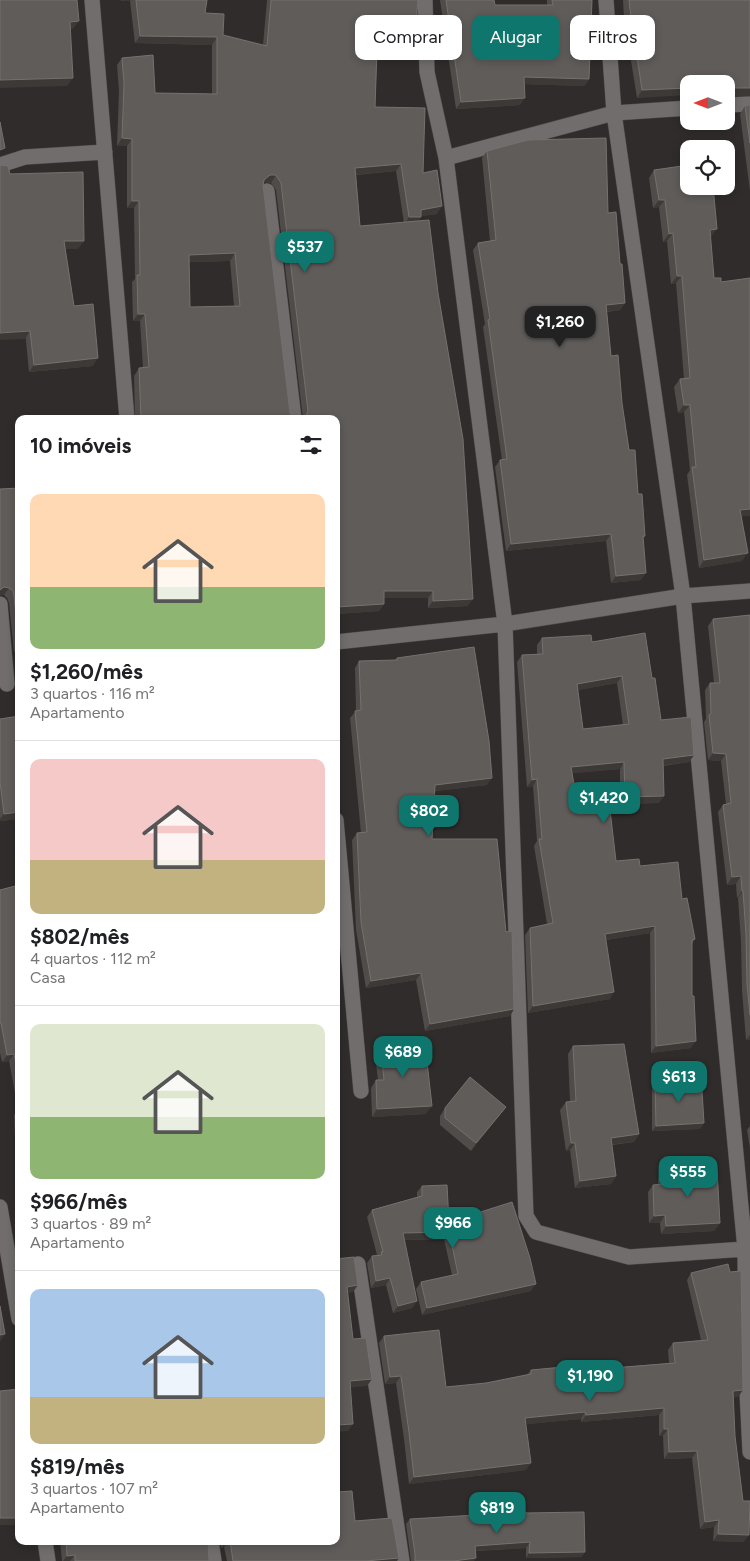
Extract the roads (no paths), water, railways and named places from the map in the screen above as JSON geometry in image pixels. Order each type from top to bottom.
[{"type":"street","points":[[92,0],[127,415]]},
{"type":"street","points":[[425,0],[427,72],[446,158],[505,624],[526,1216],[536,1232],[629,1257],[745,1248]]},
{"type":"street","points":[[606,0],[614,113],[684,596],[745,1248],[746,1371],[750,1452]]},
{"type":"street","points":[[735,105],[750,104]]},
{"type":"street","points":[[446,158],[614,113],[680,109]]},
{"type":"street","points":[[0,166],[25,157],[104,152]]},
{"type":"street","points":[[268,192],[294,415]]},
{"type":"street","points":[[340,642],[505,624],[684,596],[750,591]]},
{"type":"street","points":[[0,604],[9,684]]},
{"type":"street","points":[[340,863],[361,1091]]},
{"type":"street","points":[[0,1207],[15,1295]]},
{"type":"street","points":[[358,1264],[402,1561]]},
{"type":"street","points":[[46,1545],[48,1561]]},
{"type":"street","points":[[212,1545],[214,1561]]}]
